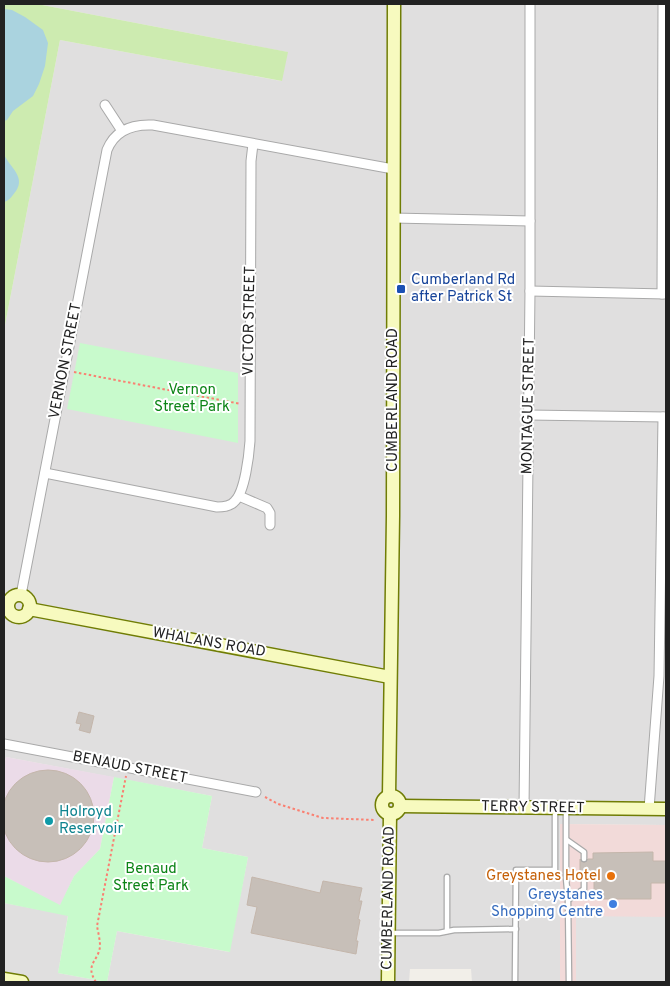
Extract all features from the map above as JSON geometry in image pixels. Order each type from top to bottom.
[{"type":"street","name":"CUMBERLAND ROAD","points":[[388,982],[395,810],[398,799],[389,796],[393,516],[394,4]]},
{"type":"street","name":"MONTAGUE STREET","points":[[524,808],[530,291],[530,4]]},
{"type":"street","points":[[530,291],[664,294],[663,4]]},
{"type":"street","points":[[105,105],[122,131],[137,125],[154,125],[393,170]]},
{"type":"street","name":"VERNON STREET","points":[[21,595],[107,150],[112,140],[122,131]]},
{"type":"street","name":"VICTOR STREET","points":[[239,496],[243,486],[249,446],[251,161],[253,144]]},
{"type":"street","points":[[393,218],[530,221]]},
{"type":"street","points":[[528,415],[665,417],[659,676],[649,809]]},
{"type":"street","points":[[45,473],[217,506],[230,505],[239,496],[267,508],[270,513],[270,525]]},
{"type":"street","points":[[21,595],[28,600],[30,609],[25,615],[18,617],[12,614],[6,605],[13,597],[21,595]]},
{"type":"street","name":"WHALANS ROAD","points":[[30,609],[390,677]]},
{"type":"street","name":"BENAUD STREET","points":[[4,744],[256,792]]},
{"type":"street","name":"TERRY STREET","points":[[395,810],[524,808],[666,809]]},
{"type":"street","points":[[4,979],[22,982]]},
{"type":"lane","points":[[561,808],[567,840],[566,878],[569,982]]},
{"type":"lane","points":[[515,982],[516,870],[555,870],[561,808]]},
{"type":"lane","points":[[567,840],[584,852],[584,859]]},
{"type":"lane","points":[[446,877],[447,931]]},
{"type":"lane","points":[[568,900],[584,889],[584,880]]},
{"type":"lane","points":[[389,933],[439,933],[447,931],[516,929]]},
{"type":"path","points":[[64,370],[249,406]]},
{"type":"path","points":[[96,982],[91,975],[91,965],[100,947],[97,926],[128,768]]},
{"type":"path","points":[[256,792],[278,804],[323,818],[375,820]]},
{"type":"shaded area","points":[[37,4],[666,4],[666,825],[560,824],[560,982],[472,982],[471,969],[410,969],[409,982],[107,982],[117,931],[229,952],[248,857],[202,848],[212,796],[6,757],[4,766],[4,330],[60,40],[281,81],[287,52]]},
{"type":"shaded area","points":[[6,757],[114,777],[100,849],[74,876],[60,906],[4,876],[4,766]]},
{"type":"shaded area","name":"Greystanes Shopping Centre","points":[[560,824],[666,825],[666,982],[560,982]]},
{"type":"shaded area","points":[[4,903],[68,915],[58,973],[107,982],[4,982]]},
{"type":"shaded area","points":[[576,916],[666,917],[666,982],[576,982]]},
{"type":"green space","points":[[4,4],[37,4],[288,52],[282,81],[60,40],[4,330]]},
{"type":"green space","name":"Vernon Street Park","points":[[80,343],[238,373],[238,443],[67,409]]},
{"type":"green space","name":"Benaud Street Park","points":[[114,777],[212,796],[202,848],[248,857],[230,952],[117,931],[107,982],[58,973],[68,916],[4,903],[4,876],[60,905],[74,876],[100,849]]},
{"type":"water","points":[[4,9],[12,10],[25,17],[43,30],[48,43],[45,66],[33,96],[13,111],[7,120],[4,121]]},
{"type":"water","points":[[4,154],[18,176],[19,186],[9,199],[4,202]]},
{"type":"building","points":[[79,712],[94,716],[90,733],[79,730],[81,724],[76,723]]},
{"type":"building","name":"Holroyd Reservoir","points":[[48,770],[66,773],[81,783],[91,798],[94,816],[91,834],[81,849],[66,859],[48,862],[30,859],[15,849],[5,834],[2,816],[5,798],[15,783],[30,773]]},
{"type":"building","points":[[653,852],[653,861],[666,861],[666,883],[651,883],[651,899],[594,899],[594,879],[588,879],[584,876],[580,880],[580,859],[584,863],[588,859],[593,859],[593,853]]},
{"type":"building","points":[[252,877],[320,893],[323,881],[362,888],[359,901],[362,901],[358,919],[360,920],[356,941],[358,941],[356,954],[251,933],[257,907],[247,905]]},
{"type":"place","name":"Cumberland Rd after Patrick St","points":[[401,289]]},
{"type":"place","name":"Holroyd Reservoir","points":[[49,821]]},
{"type":"place","name":"Greystanes Hotel","points":[[611,876]]},
{"type":"place","name":"Greystanes Shopping Centre","points":[[613,904]]}]
